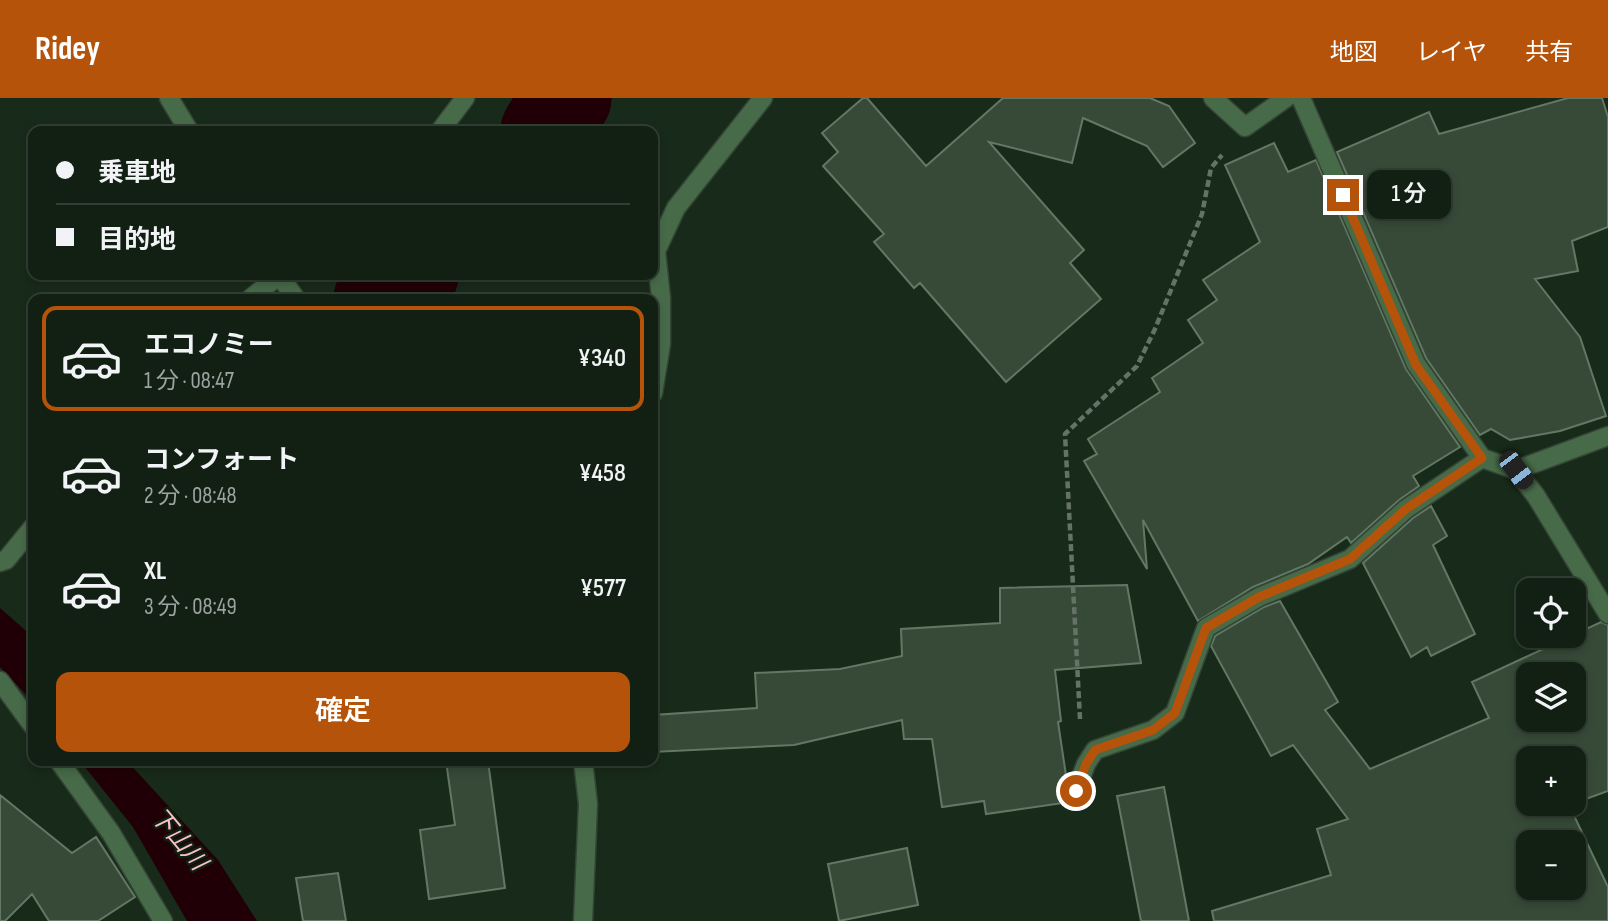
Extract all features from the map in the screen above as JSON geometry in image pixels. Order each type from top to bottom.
[{"type":"street","points":[[169,98],[187,126]]},
{"type":"street","points":[[444,126],[465,98]]},
{"type":"street","points":[[658,247],[676,208],[763,98]]},
{"type":"street","points":[[1213,98],[1245,127],[1286,98]]},
{"type":"street","points":[[1301,98],[1416,365],[1482,458],[1516,470],[1536,496],[1608,614]]},
{"type":"street","points":[[658,267],[662,299],[658,362]]},
{"type":"street","points":[[256,294],[273,280]]},
{"type":"street","points":[[1516,470],[1608,436]]},
{"type":"street","points":[[1076,791],[1095,750],[1153,730],[1175,713],[1206,628],[1259,597],[1350,559],[1406,509],[1482,458]]},
{"type":"street","points":[[0,562],[6,559],[28,533]]},
{"type":"street","points":[[0,681],[28,719]]},
{"type":"street","points":[[63,766],[111,832],[163,921]]},
{"type":"street","points":[[583,921],[588,804],[584,766]]},
{"type":"path","points":[[1089,759],[1082,744],[1080,725],[1065,434],[1137,366],[1202,214],[1211,168],[1245,127]]},
{"type":"water","points":[[0,608],[28,633],[28,697],[0,667]]},
{"type":"water","points":[[84,766],[132,766],[218,860],[257,921],[187,921],[133,827]]},
{"type":"building","points":[[863,98],[867,98],[926,166],[1003,98],[1150,98],[1169,106],[1195,143],[1163,167],[1147,146],[1083,118],[1072,163],[989,142],[1084,250],[1070,263],[1101,299],[1006,382],[920,283],[914,288],[874,242],[884,234],[823,166],[838,152],[822,133]]},
{"type":"building","points":[[1568,98],[1602,98],[1608,117],[1608,227],[1572,241],[1578,271],[1535,279],[1580,337],[1606,416],[1560,431],[1510,440],[1491,429],[1480,435],[1426,358],[1337,152],[1429,112],[1439,134]]},
{"type":"building","points":[[1274,143],[1288,172],[1316,160],[1406,369],[1460,447],[1413,476],[1419,486],[1399,500],[1351,543],[1347,537],[1308,564],[1253,587],[1198,621],[1143,520],[1147,569],[1084,461],[1097,454],[1088,439],[1160,392],[1152,378],[1203,343],[1188,320],[1217,300],[1203,280],[1260,242],[1225,165]]},
{"type":"building","points":[[1431,506],[1447,536],[1433,545],[1475,634],[1431,656],[1427,647],[1411,657],[1363,563],[1413,518]]},
{"type":"building","points":[[1127,585],[1141,663],[1055,670],[1061,721],[1058,722],[1067,782],[1065,792],[1070,802],[986,814],[984,801],[942,807],[932,739],[904,739],[902,720],[794,745],[658,752],[658,715],[757,708],[755,673],[840,669],[902,656],[901,629],[1000,623],[1000,588]]},
{"type":"building","points":[[1280,601],[1338,702],[1325,710],[1370,769],[1489,718],[1472,682],[1545,648],[1586,648],[1586,629],[1601,622],[1608,625],[1608,791],[1586,799],[1586,746],[1516,746],[1516,816],[1574,816],[1581,830],[1516,830],[1516,900],[1586,900],[1586,841],[1608,887],[1608,921],[1214,921],[1212,911],[1331,875],[1317,829],[1348,819],[1293,745],[1271,756],[1211,646],[1215,636],[1264,607]]},
{"type":"building","points":[[447,766],[489,766],[505,888],[429,899],[420,830],[455,825]]},
{"type":"building","points":[[1164,787],[1189,921],[1141,921],[1117,796]]},
{"type":"building","points":[[0,795],[72,853],[96,837],[135,897],[98,921],[49,921],[32,894],[5,921],[0,921]]},
{"type":"building","points":[[907,848],[918,905],[839,921],[828,864]]},
{"type":"building","points":[[338,873],[346,921],[303,921],[296,878]]},
{"type":"waterway","name":"下山川","points":[[549,126],[566,98]]},
{"type":"waterway","name":"下山川","points":[[386,294],[406,280]]},
{"type":"route","points":[[1076,791],[1086,764],[1095,750],[1153,730],[1175,713],[1206,628],[1259,597],[1350,559],[1406,509],[1482,458],[1416,365],[1343,195]]}]
